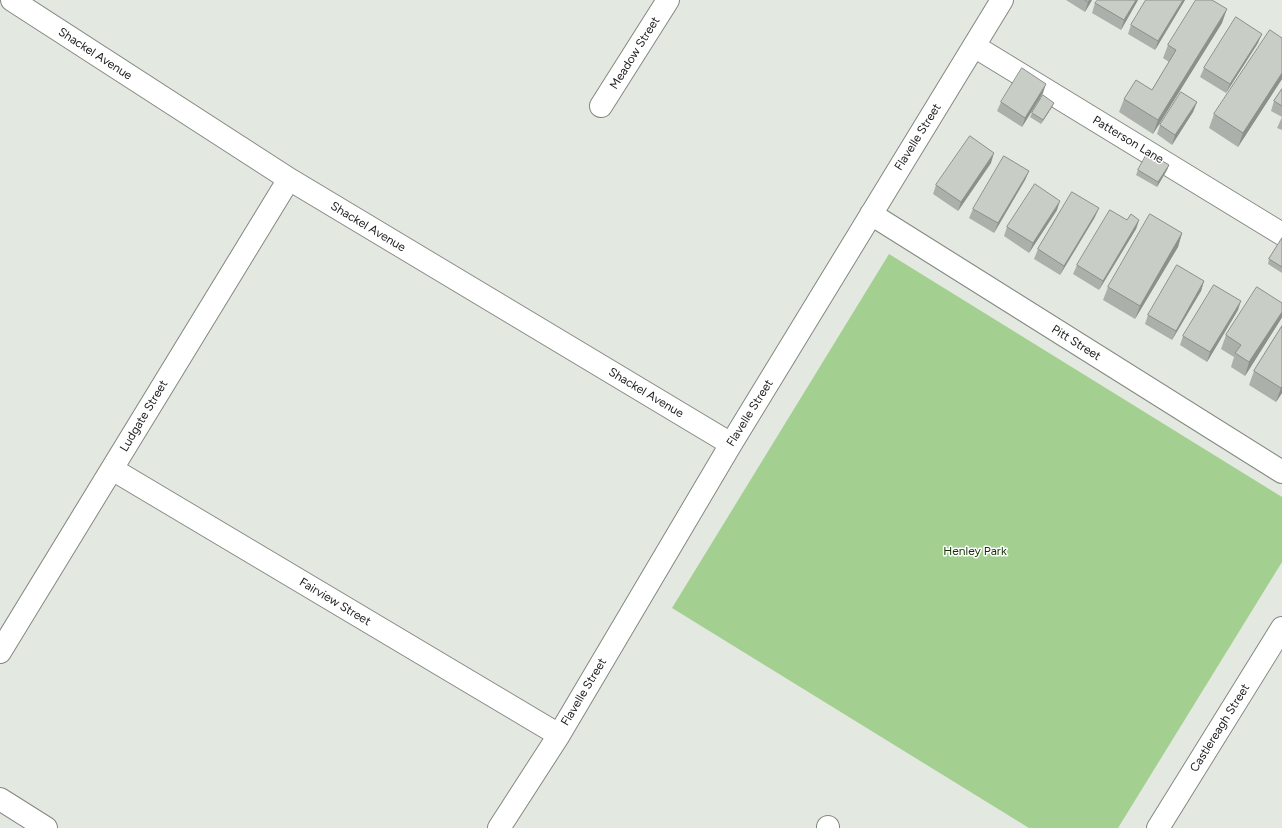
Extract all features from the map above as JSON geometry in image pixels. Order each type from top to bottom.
[{"type":"street","name":"Shackel Avenue","points":[[12,0],[288,180],[731,444]]},
{"type":"street","name":"Meadow Street","points":[[601,106],[668,0]]},
{"type":"street","name":"Flavelle Street","points":[[499,828],[559,736],[731,444],[1002,0]]},
{"type":"street","name":"Patterson Lane","points":[[974,46],[1282,234]]},
{"type":"street","name":"Ludgate Street","points":[[0,652],[288,180]]},
{"type":"street","name":"Pitt Street","points":[[871,214],[1282,472]]},
{"type":"street","name":"Fairview Street","points":[[112,469],[559,736]]},
{"type":"street","name":"Castlereagh Street","points":[[1158,828],[1282,628]]},
{"type":"street","points":[[0,799],[46,828]]},
{"type":"green space","name":"Henley Park","points":[[889,254],[1282,497],[1282,562],[1118,828],[1029,828],[672,608]]},
{"type":"building","points":[[1098,0],[1136,0],[1124,20],[1095,3]]},
{"type":"building","points":[[1146,0],[1183,0],[1158,41],[1131,25]]},
{"type":"building","points":[[1196,0],[1212,0],[1227,9],[1158,120],[1124,99],[1136,80],[1152,90],[1176,50],[1168,45]]},
{"type":"building","points":[[1236,17],[1262,34],[1230,84],[1204,68]]},
{"type":"building","points":[[1270,30],[1282,38],[1282,73],[1243,133],[1214,114]]},
{"type":"building","points":[[1022,68],[1046,84],[1025,118],[1001,102]]},
{"type":"building","points":[[1282,89],[1282,106],[1274,101]]},
{"type":"building","points":[[1181,92],[1197,102],[1175,135],[1160,125]]},
{"type":"building","points":[[1043,95],[1054,103],[1043,120],[1032,113]]},
{"type":"building","points":[[970,136],[994,153],[961,202],[936,185]]},
{"type":"building","points":[[1148,152],[1169,165],[1158,182],[1138,170]]},
{"type":"building","points":[[1004,156],[1029,171],[998,223],[973,209]]},
{"type":"building","points":[[1035,184],[1060,201],[1033,243],[1007,227]]},
{"type":"building","points":[[1072,192],[1099,208],[1064,266],[1038,249]]},
{"type":"building","points":[[1110,210],[1127,220],[1131,214],[1139,220],[1103,281],[1077,265]]},
{"type":"building","points":[[1150,214],[1182,233],[1140,306],[1108,287]]},
{"type":"building","points":[[1282,238],[1282,267],[1269,259]]},
{"type":"building","points":[[1177,265],[1204,281],[1176,331],[1148,315]]},
{"type":"building","points":[[1214,285],[1241,301],[1210,352],[1183,336]]},
{"type":"building","points":[[1257,287],[1282,303],[1282,312],[1249,362],[1235,353],[1241,345],[1226,335]]},
{"type":"building","points":[[1282,326],[1282,387],[1281,388],[1254,371]]}]
